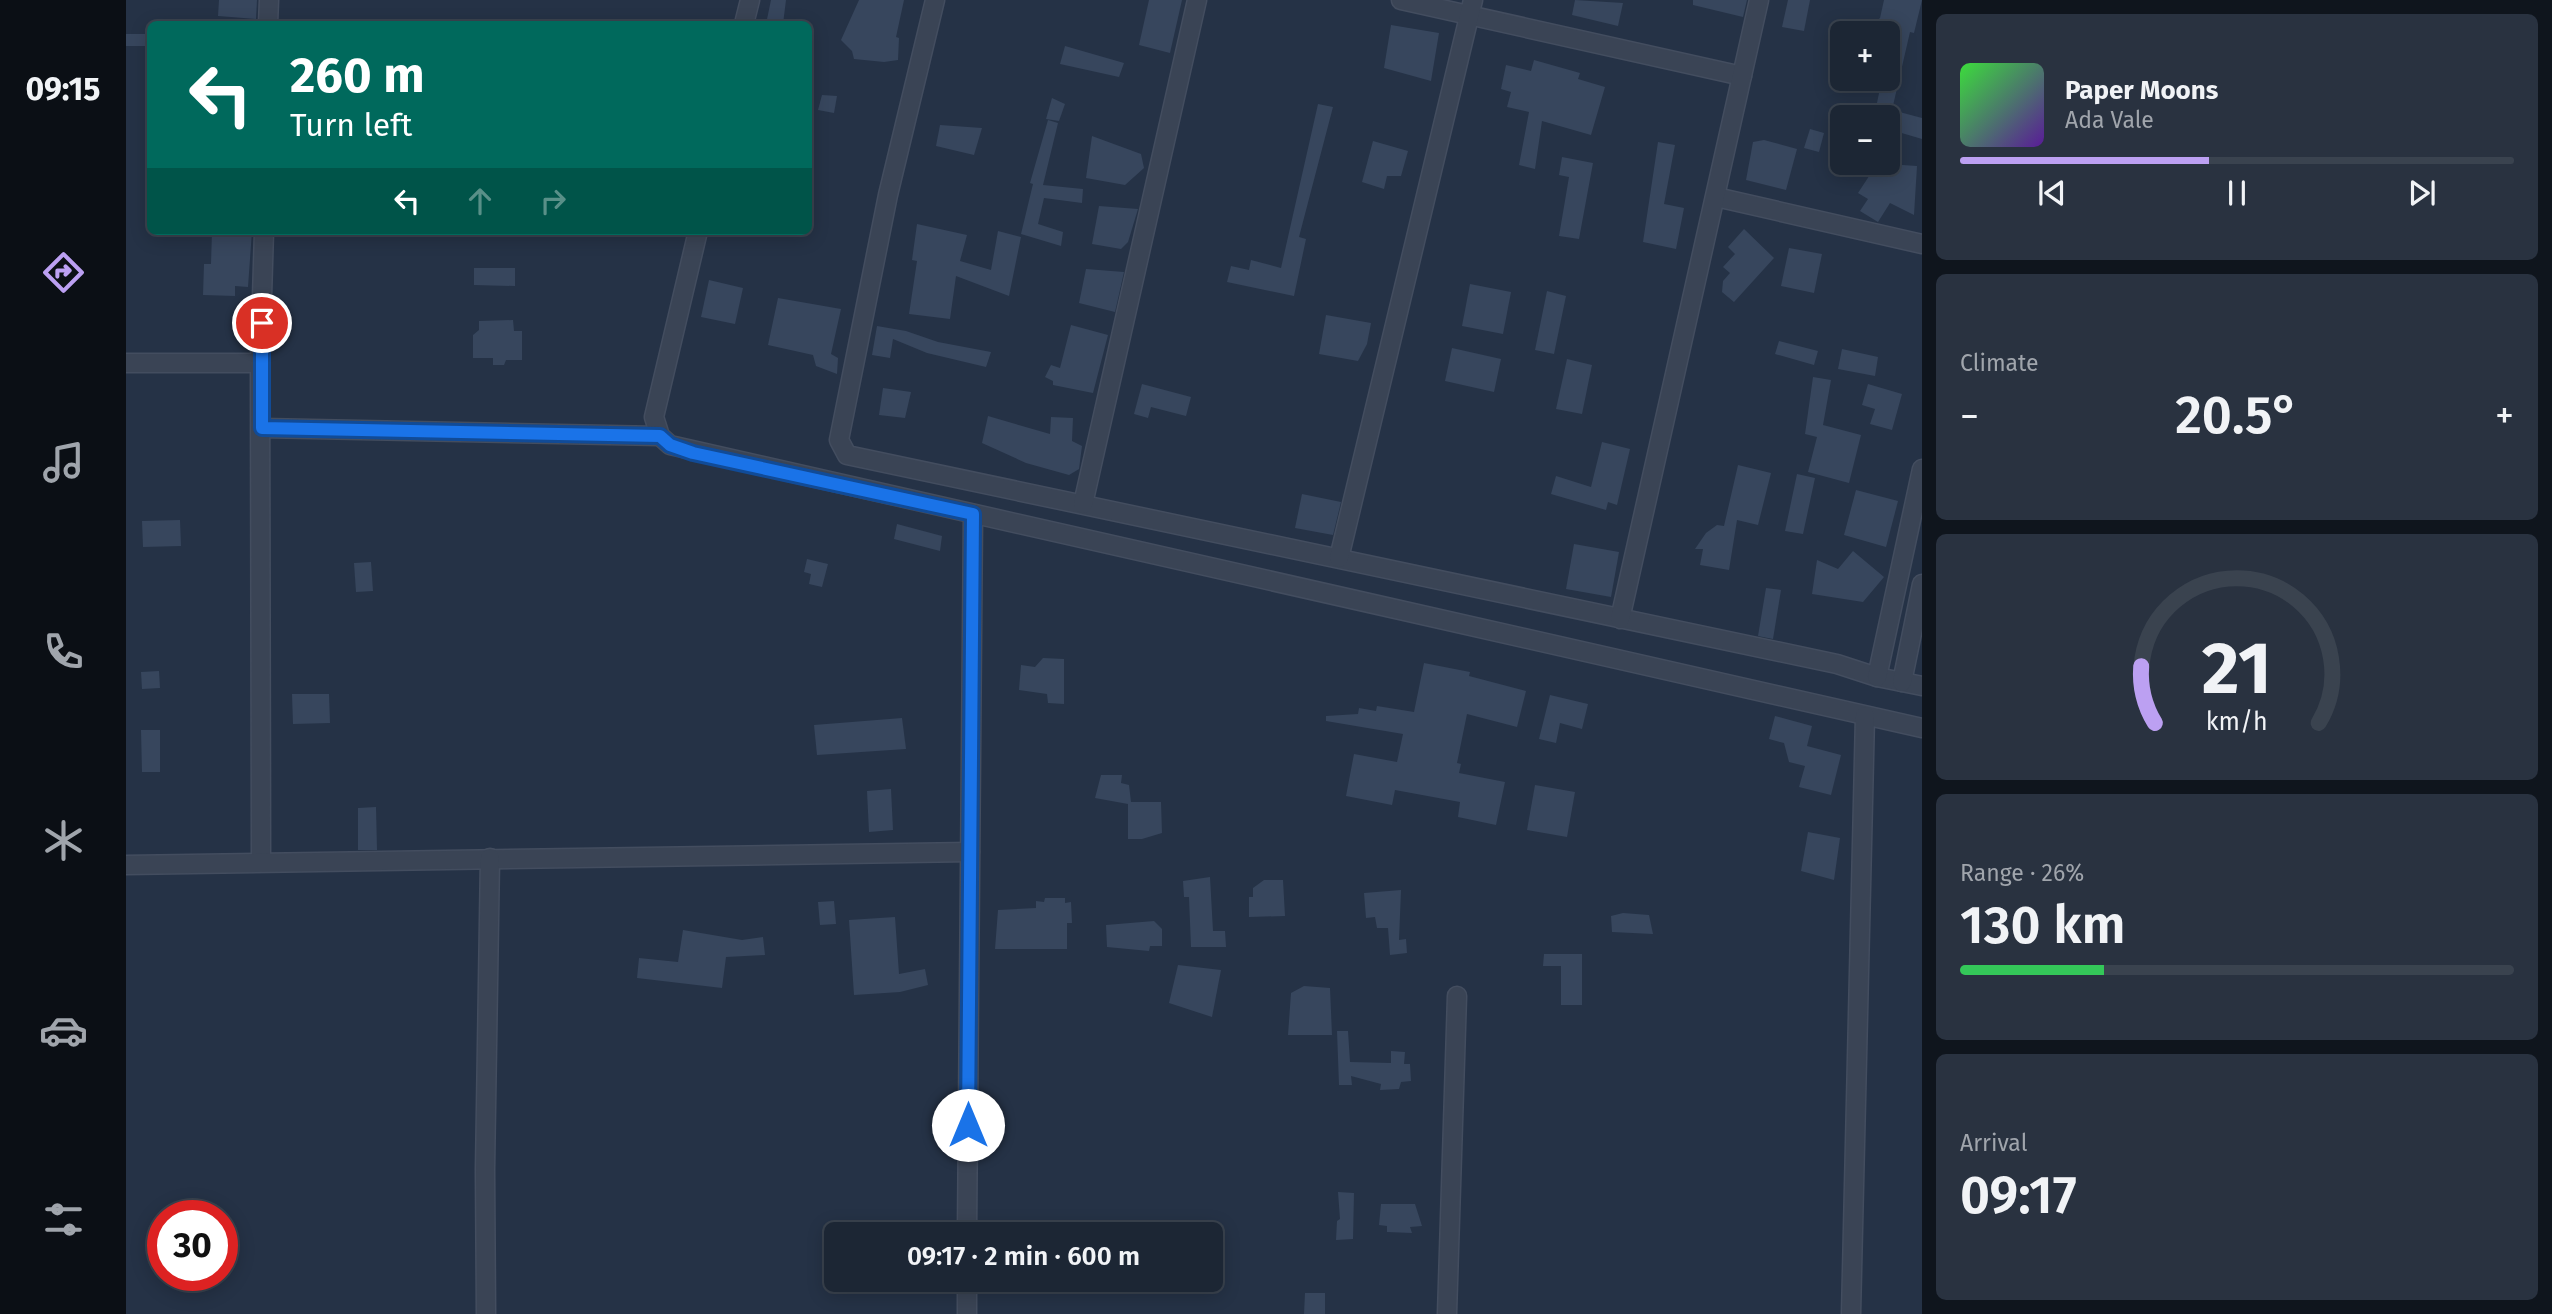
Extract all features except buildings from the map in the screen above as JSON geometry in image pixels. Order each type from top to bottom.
[{"type":"street","points":[[268,21],[269,0]]},
{"type":"street","points":[[745,21],[750,0]]},
{"type":"street","points":[[935,0],[888,195],[839,440],[847,455],[1837,664],[1877,677],[1922,686]]},
{"type":"street","points":[[1083,504],[1197,0]]},
{"type":"street","points":[[1401,0],[1471,8],[1742,76]]},
{"type":"street","points":[[1620,619],[1759,0]]},
{"type":"street","points":[[1339,558],[1471,8]]},
{"type":"street","points":[[1716,197],[1922,244]]},
{"type":"street","points":[[261,862],[260,363],[264,235]]},
{"type":"street","points":[[697,235],[654,417],[660,436],[670,445],[693,453],[1922,728]]},
{"type":"street","points":[[126,363],[260,363]]},
{"type":"street","points":[[262,428],[660,436]]},
{"type":"street","points":[[1877,677],[1922,469]]},
{"type":"street","points":[[967,1222],[973,514]]},
{"type":"street","points":[[1902,682],[1922,584]]},
{"type":"street","points":[[1851,1314],[1865,716]]},
{"type":"street","points":[[126,864],[970,852]]},
{"type":"street","points":[[486,1314],[485,1171],[490,858]]},
{"type":"street","points":[[1447,1314],[1457,996]]},
{"type":"street","points":[[967,1292],[967,1314]]},
{"type":"route","points":[[262,323],[262,428],[660,436],[670,445],[693,453],[973,514],[968,1125]]}]
